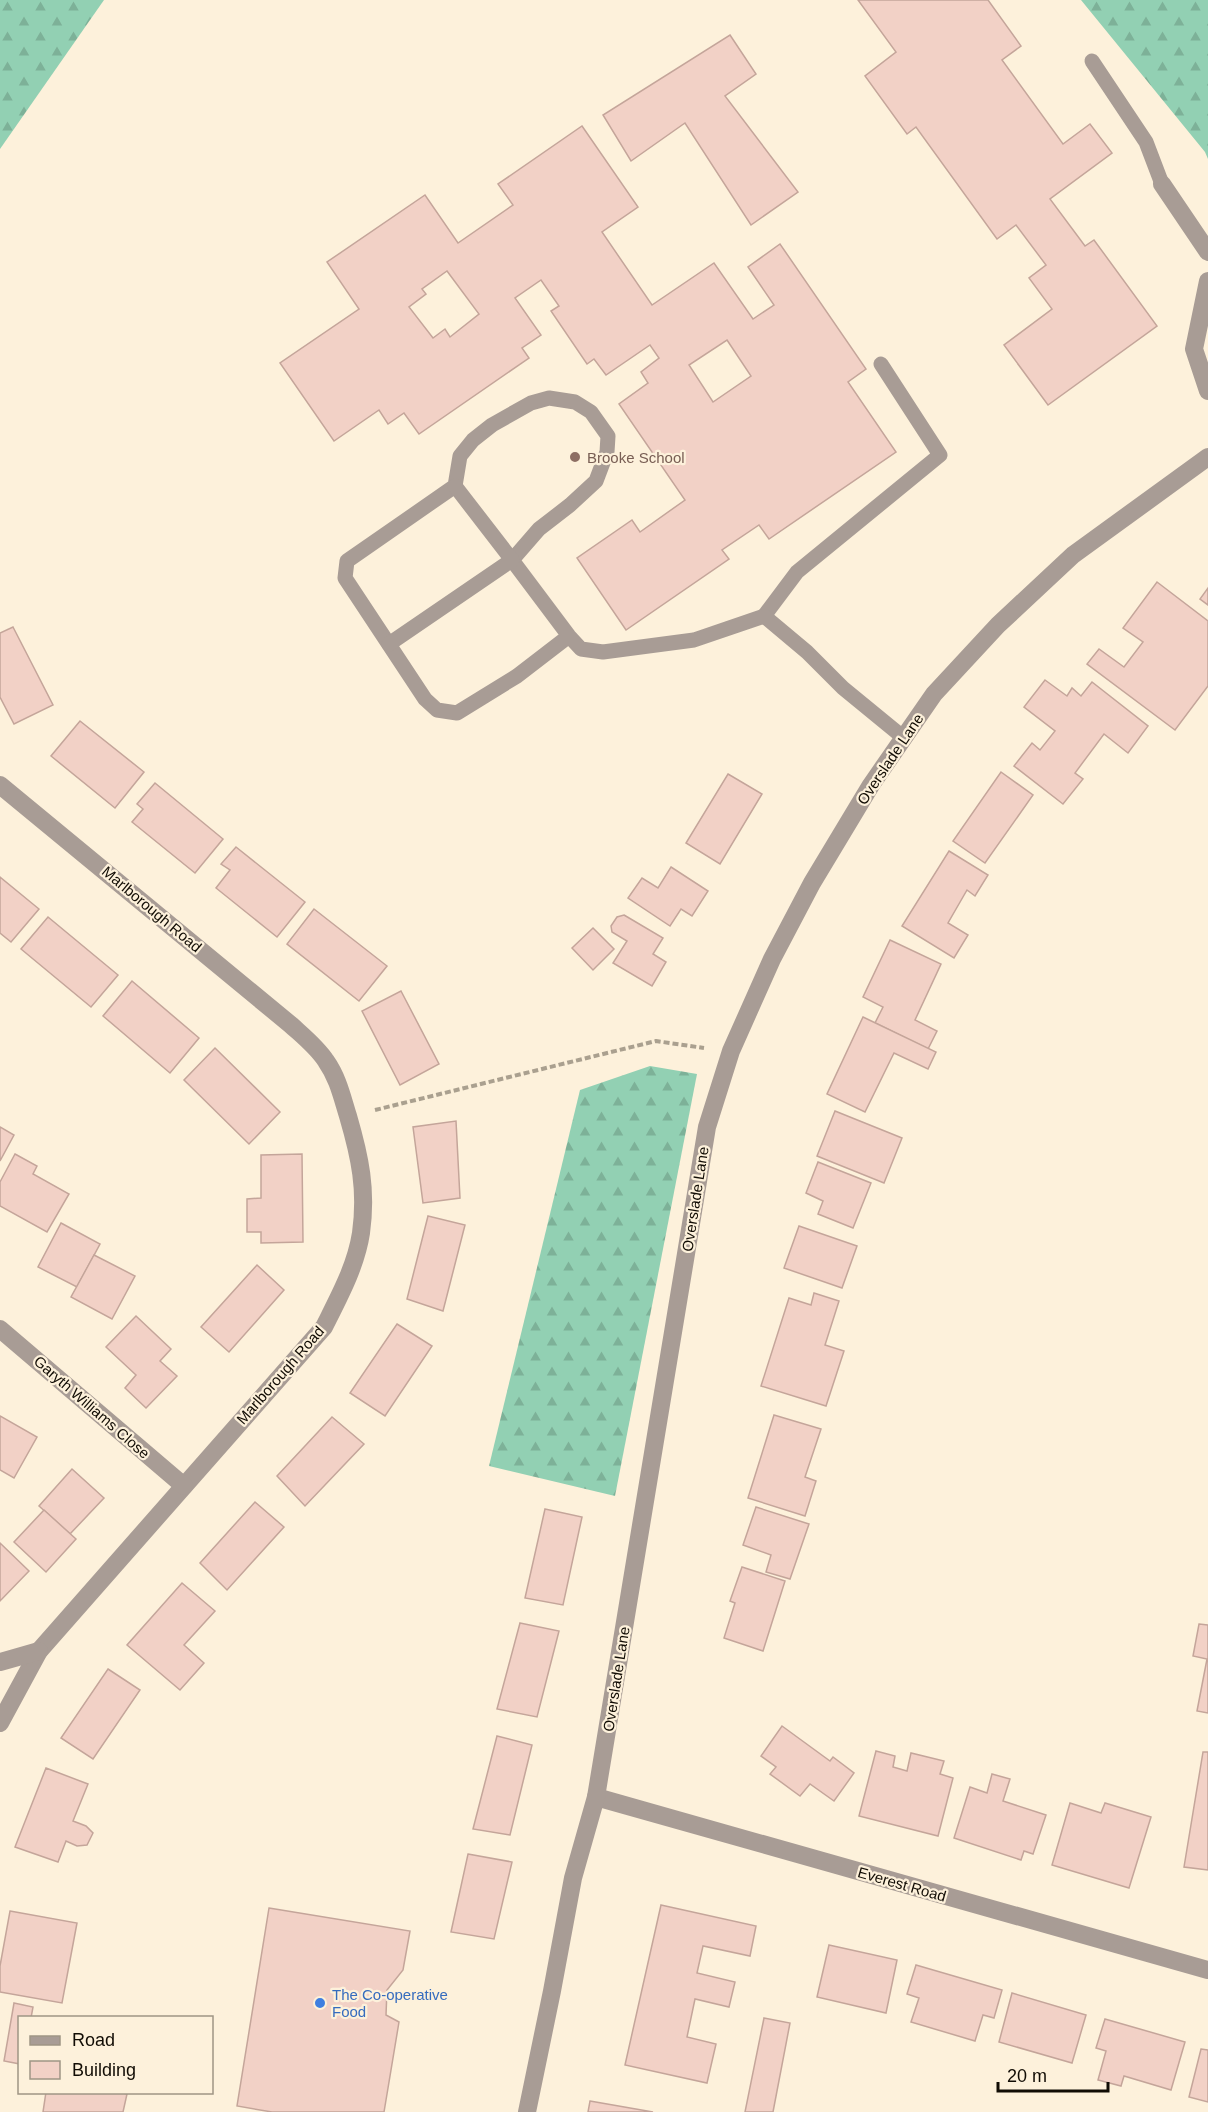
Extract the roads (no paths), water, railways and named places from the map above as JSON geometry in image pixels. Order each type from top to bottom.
[{"type":"street","points":[[1162,184],[1208,252]]},
{"type":"street","points":[[1208,281],[1194,349],[1208,391]]},
{"type":"street","name":"Overslade Lane","points":[[527,2112],[573,1878],[596,1797],[707,1127],[731,1052],[772,959],[812,883],[871,785],[934,694],[998,625],[1073,555],[1208,457]]},
{"type":"street","name":"Marlborough Road","points":[[0,785],[274,1011],[309,1042],[326,1061],[340,1089],[359,1154],[364,1194],[361,1235],[347,1280],[324,1327],[105,1573],[39,1651],[0,1723]]},
{"type":"street","name":"Garyth Williams Close","points":[[0,1329],[184,1486]]},
{"type":"street","points":[[0,1662],[39,1651]]},
{"type":"street","name":"Everest Road","points":[[596,1797],[1208,1970]]},
{"type":"lane","points":[[1092,61],[1146,142],[1162,184]]},
{"type":"lane","points":[[455,486],[581,649],[603,652],[694,640],[764,616],[797,572],[940,455],[881,363]]},
{"type":"lane","points":[[389,644],[512,560],[539,529],[570,505],[596,480],[607,452],[608,436],[591,412],[575,402],[549,398],[523,407],[492,425],[473,440],[460,456],[455,486],[347,561],[345,578],[389,644],[426,699],[437,710],[452,714],[517,676],[569,636]]},
{"type":"lane","points":[[764,616],[807,652],[843,688],[904,738]]},
{"type":"place","name":"Brooke School","points":[[575,457]]},
{"type":"place","name":"The Co-operative Food","points":[[320,2003]]}]
